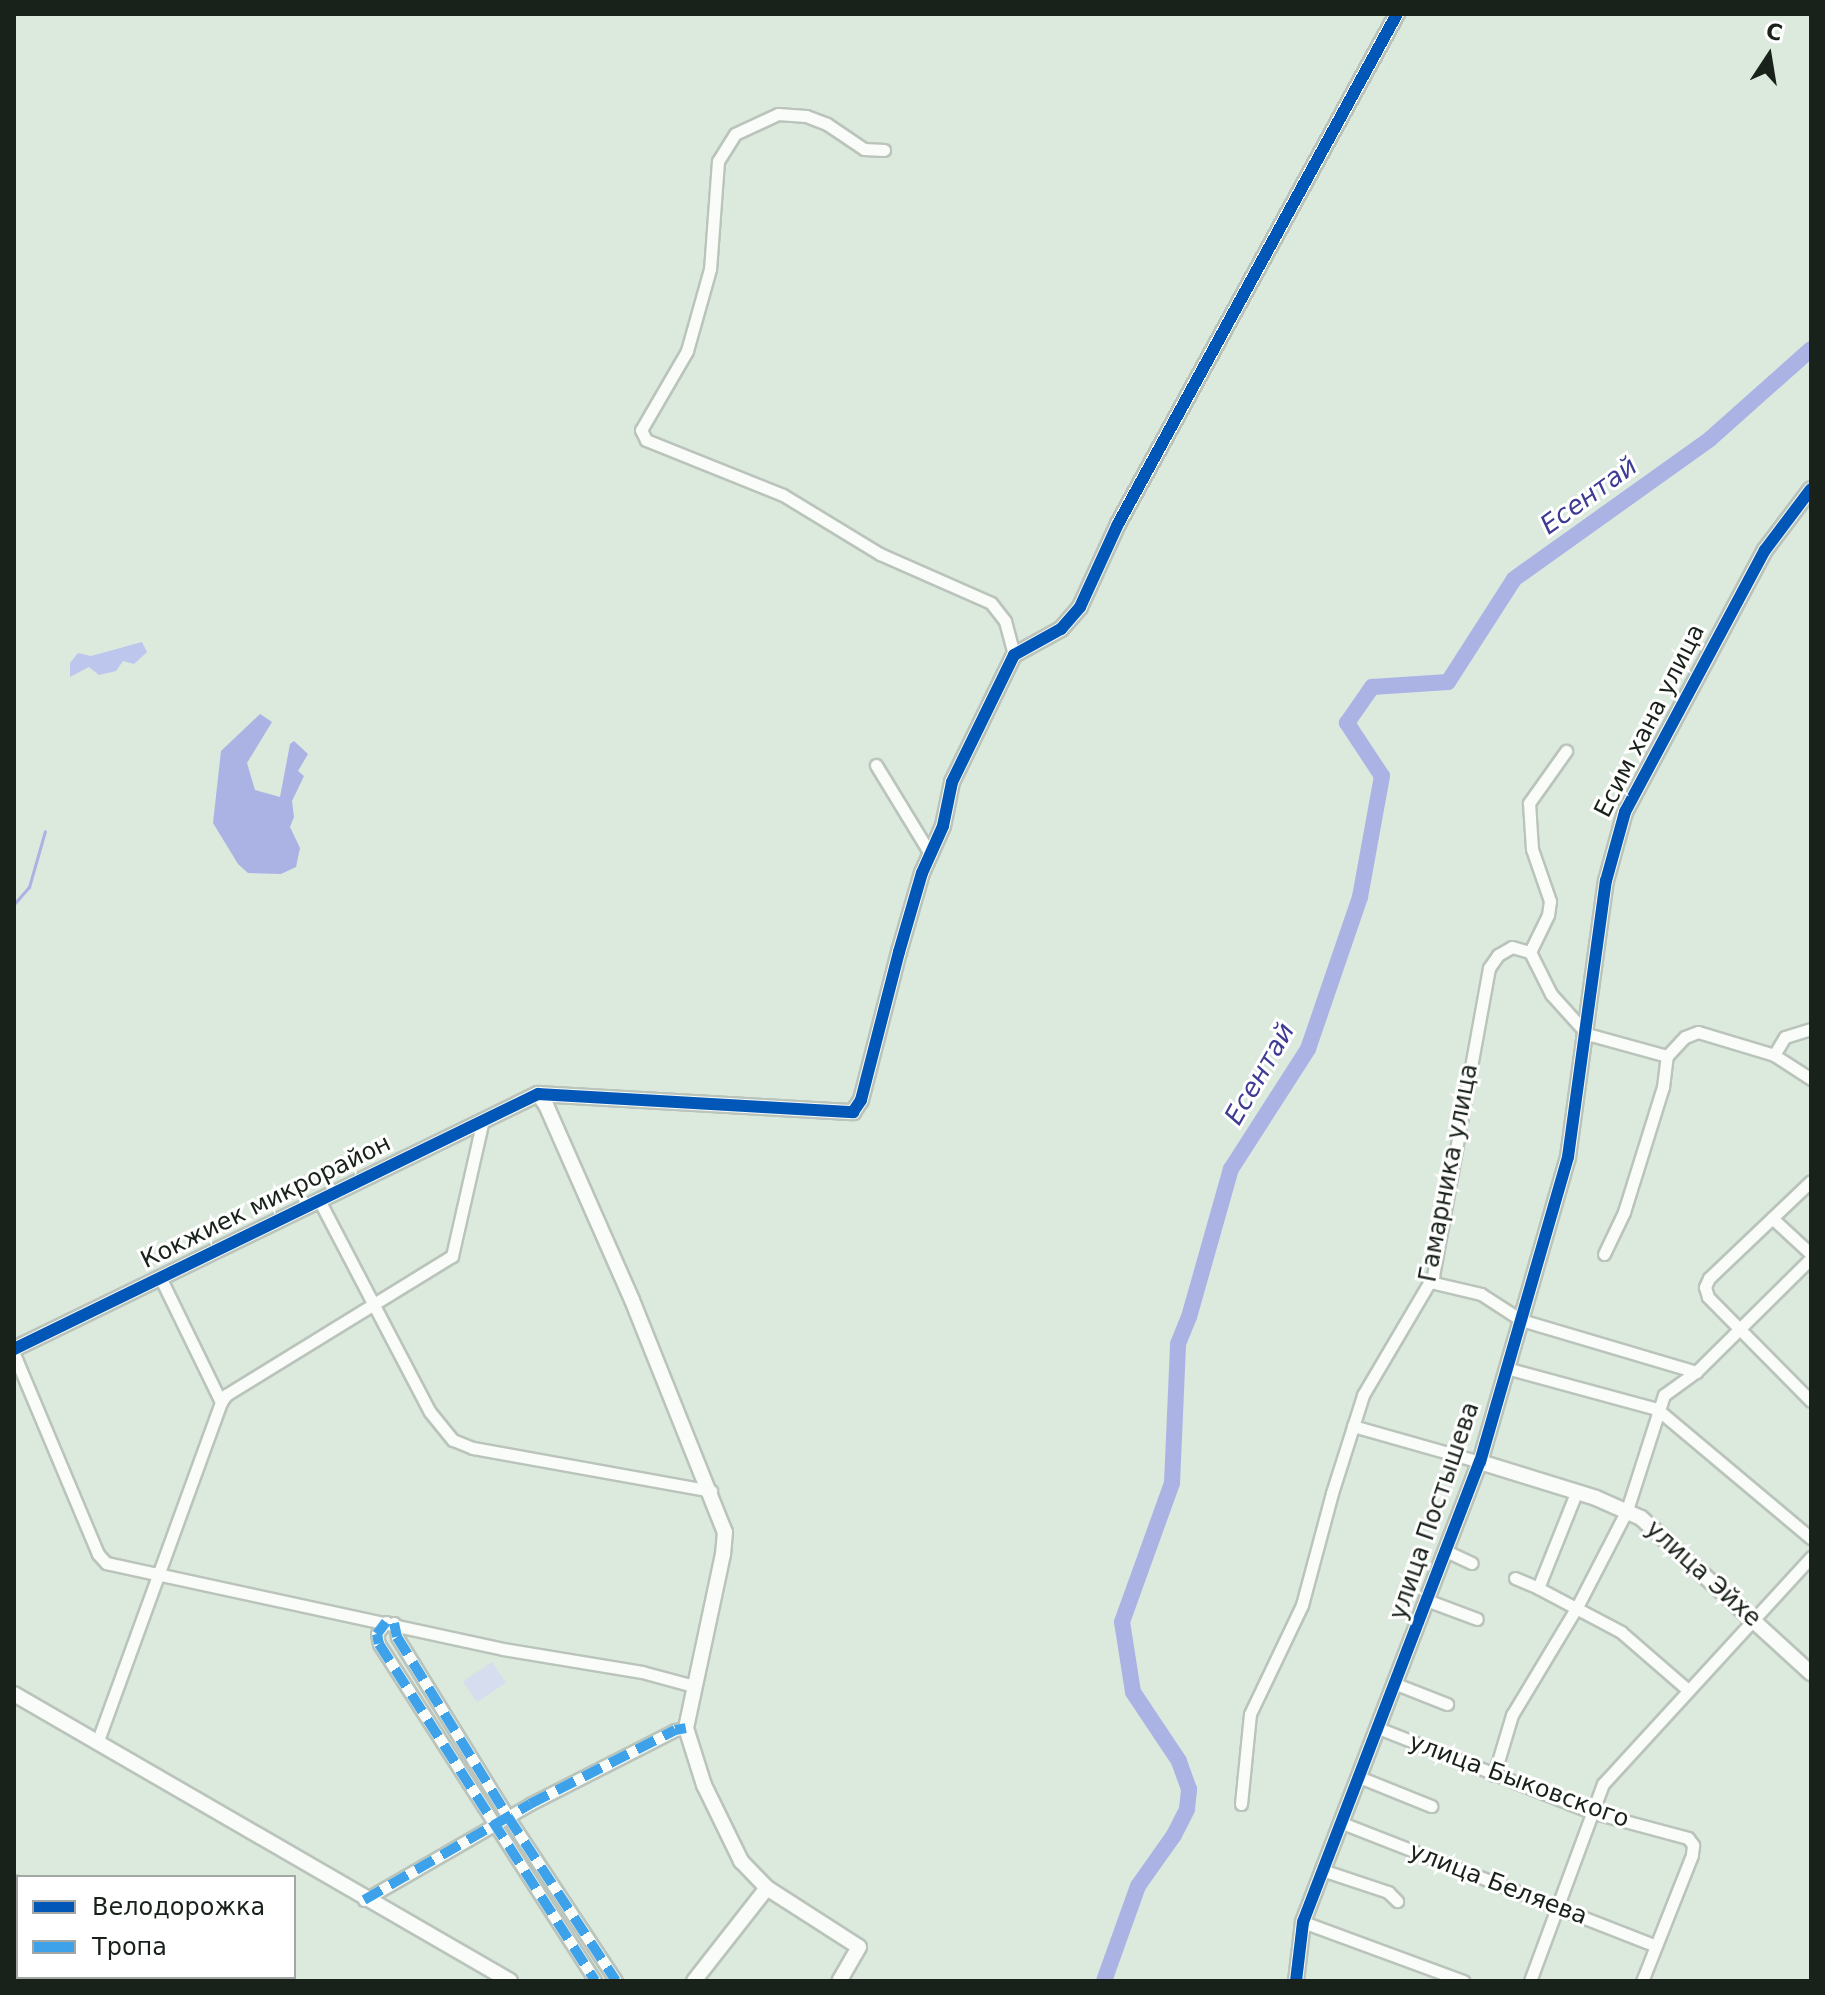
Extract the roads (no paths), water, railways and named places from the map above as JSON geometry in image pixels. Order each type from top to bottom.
[{"type":"street","points":[[839,1981],[859,1947],[767,1888],[741,1861],[704,1785],[686,1728],[725,1532],[632,1300],[538,1094],[853,1112],[861,1100],[899,952],[922,873],[943,826],[952,782],[1014,655],[1061,629],[1080,607],[1118,524],[1397,14]]},
{"type":"street","points":[[884,150],[864,149],[827,124],[806,116],[778,114],[735,134],[718,161],[710,269],[687,351],[641,430],[646,440],[783,495],[880,554],[991,603],[1005,621],[1014,655]]},
{"type":"street","name":"Есим хана улица","points":[[1587,1039],[1606,881],[1625,812],[1765,550],[1811,489]]},
{"type":"street","points":[[1797,507],[1811,500]]},
{"type":"street","points":[[1566,751],[1529,803],[1527,820],[1532,849],[1550,901],[1548,915],[1530,952],[1551,994],[1587,1039],[1667,1056]]},
{"type":"street","points":[[876,765],[931,855]]},
{"type":"street","name":"Гамарника улица","points":[[1241,1804],[1250,1714],[1302,1605],[1353,1426],[1377,1368],[1430,1282],[1489,968],[1498,955],[1512,947],[1530,952]]},
{"type":"street","points":[[1774,1055],[1785,1037],[1811,1029]]},
{"type":"street","points":[[1604,1254],[1624,1212],[1663,1087],[1667,1056],[1685,1037],[1698,1032],[1774,1055],[1811,1079]]},
{"type":"street","name":"улица Постышева","points":[[1296,1981],[1303,1922],[1448,1552],[1480,1462],[1568,1157],[1587,1039]]},
{"type":"street","name":"Кокжиек микрорайон","points":[[14,1352],[538,1094]]},
{"type":"street","points":[[97,1743],[221,1402],[226,1395],[452,1256],[483,1120]]},
{"type":"street","points":[[1811,1181],[1709,1278],[1705,1287],[1708,1297],[1811,1401]]},
{"type":"street","points":[[319,1200],[430,1412],[453,1440],[473,1448],[711,1491]]},
{"type":"street","points":[[1494,1775],[1512,1715],[1577,1607],[1627,1510],[1664,1395],[1696,1372],[1741,1330],[1811,1256],[1772,1218]]},
{"type":"street","points":[[161,1279],[221,1402]]},
{"type":"street","points":[[1430,1282],[1481,1294],[1521,1320],[1696,1372]]},
{"type":"street","points":[[14,1352],[101,1561],[512,1650],[642,1672],[694,1686]]},
{"type":"street","points":[[1506,1368],[1658,1407],[1811,1538]]},
{"type":"street","name":"улица Эйхе","points":[[1353,1426],[1480,1462],[1627,1510],[1641,1518],[1811,1673]]},
{"type":"street","points":[[1538,1588],[1576,1493]]},
{"type":"street","points":[[1448,1552],[1472,1563]]},
{"type":"street","points":[[1530,1981],[1603,1784],[1811,1557]]},
{"type":"street","points":[[1515,1578],[1621,1632],[1688,1690]]},
{"type":"street","points":[[1429,1601],[1477,1619]]},
{"type":"street","points":[[390,1623],[508,1817],[616,1981]]},
{"type":"street","points":[[390,1623],[377,1634],[379,1644],[595,1981]]},
{"type":"street","points":[[1396,1684],[1447,1704]]},
{"type":"street","points":[[14,1694],[364,1900],[510,1981]]},
{"type":"street","points":[[364,1900],[508,1817],[675,1730],[686,1728]]},
{"type":"street","name":"улица Быковского","points":[[1378,1728],[1591,1812],[1688,1838],[1693,1845],[1692,1855],[1654,1945]]},
{"type":"street","points":[[1359,1777],[1431,1806]]},
{"type":"street","name":"улица Беляева","points":[[1342,1823],[1654,1945]]},
{"type":"street","points":[[1322,1870],[1388,1892],[1397,1901]]},
{"type":"street","points":[[694,1981],[767,1888]]},
{"type":"street","points":[[1303,1922],[1463,1981]]},
{"type":"street","points":[[1642,1981],[1654,1945]]},
{"type":"waterway","name":"Есентай","points":[[1104,1981],[1138,1886],[1174,1835],[1187,1809],[1189,1789],[1179,1761],[1133,1692],[1122,1622],[1172,1483],[1178,1344],[1189,1317],[1231,1169],[1308,1049],[1360,897],[1382,776],[1347,723],[1372,687],[1448,682],[1514,579],[1710,439],[1811,349]]},
{"type":"waterway","points":[[14,904],[29,887],[45,831]]}]
